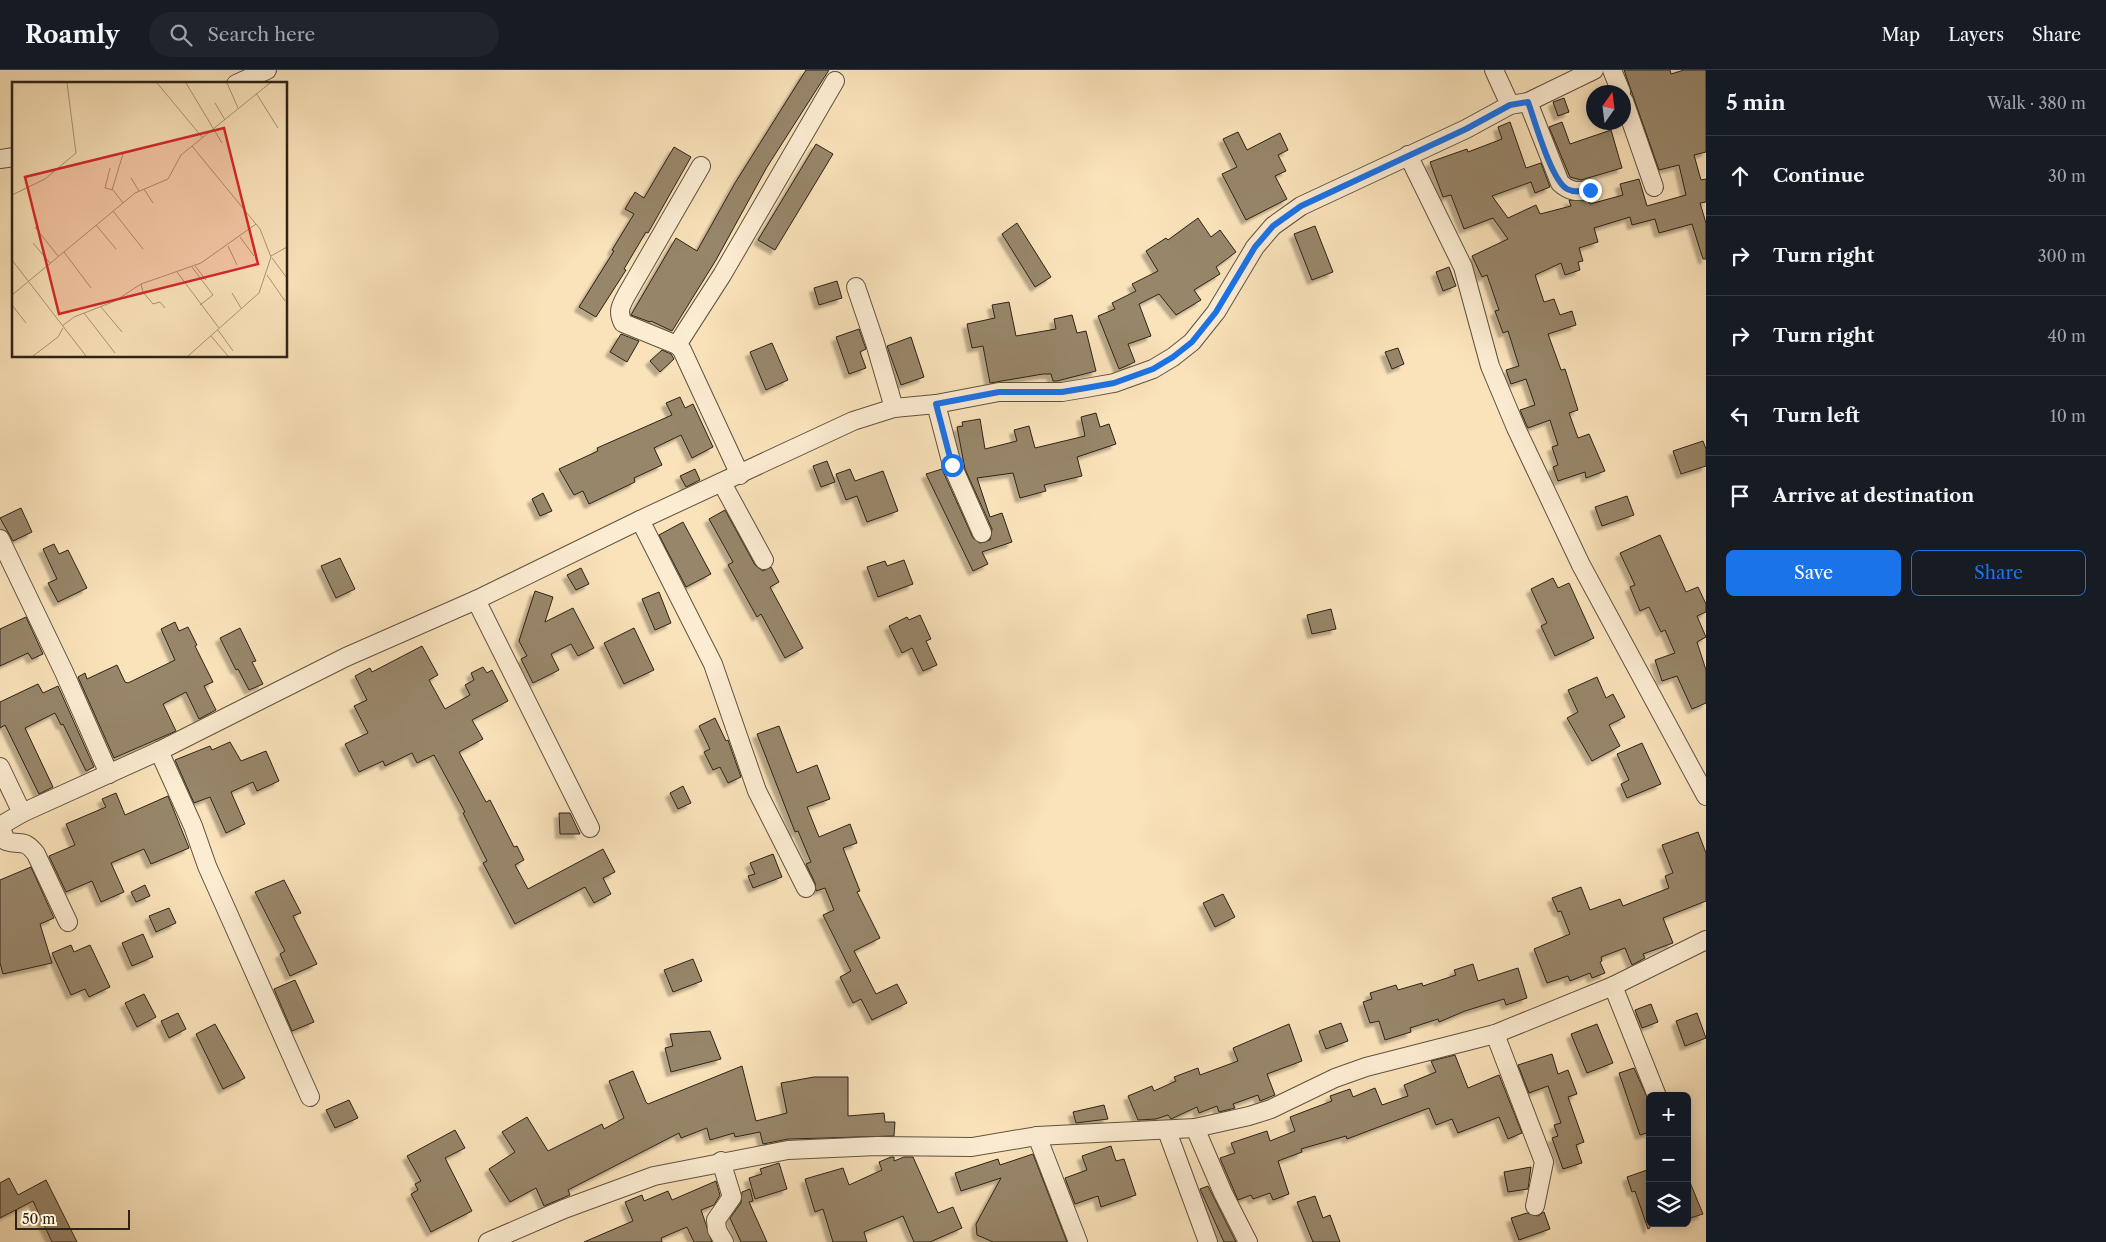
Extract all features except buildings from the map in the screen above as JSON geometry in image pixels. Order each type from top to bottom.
[{"type":"street","points":[[240,82],[266,70]]},
{"type":"street","points":[[1494,70],[1510,105]]},
{"type":"street","points":[[68,922],[36,854],[29,844],[6,841],[0,826],[22,813],[159,751],[346,657],[476,600],[640,520],[853,421],[894,408],[936,404],[999,392],[1062,392],[1086,388],[1114,383],[1153,369],[1173,357],[1192,342],[1203,329],[1255,247],[1273,226],[1301,206],[1466,129],[1510,105],[1528,102],[1594,70]]},
{"type":"street","points":[[1612,70],[1617,85]]},
{"type":"street","points":[[677,346],[722,275],[835,81]]},
{"type":"street","points":[[1528,102],[1554,172],[1560,183],[1567,189],[1576,192],[1590,190]]},
{"type":"street","points":[[1631,121],[1654,187]]},
{"type":"street","points":[[1408,155],[1463,268],[1490,366],[1516,428],[1582,565],[1706,796]]},
{"type":"street","points":[[702,166],[620,308],[619,316],[623,323],[677,346],[682,350],[740,475]]},
{"type":"street","points":[[856,287],[876,343],[894,408]]},
{"type":"street","points":[[936,404],[952,465],[982,533]]},
{"type":"street","points":[[722,483],[764,560]]},
{"type":"street","points":[[640,520],[713,664],[757,791],[806,888]]},
{"type":"street","points":[[0,539],[64,672],[109,774]]},
{"type":"street","points":[[476,600],[590,828]]},
{"type":"street","points":[[159,751],[193,826],[207,866],[310,1097]]},
{"type":"street","points":[[0,767],[22,813]]},
{"type":"street","points":[[488,1242],[564,1209],[654,1176],[721,1161],[788,1150],[877,1146],[972,1147],[1037,1136],[1117,1131],[1167,1131],[1195,1128],[1271,1109],[1306,1090],[1366,1067],[1495,1034],[1613,986],[1706,940]]},
{"type":"street","points":[[1613,986],[1655,1092]]},
{"type":"street","points":[[1495,1034],[1544,1162],[1535,1206]]},
{"type":"street","points":[[1195,1128],[1223,1193],[1248,1242]]},
{"type":"street","points":[[1167,1131],[1208,1242]]},
{"type":"street","points":[[1037,1136],[1078,1242]]},
{"type":"street","points":[[721,1161],[732,1197],[716,1220],[717,1230],[724,1242]]},
{"type":"route","points":[[952,465],[936,404],[999,392],[1062,392],[1114,383],[1153,369],[1173,357],[1192,342],[1203,329],[1216,312],[1255,247],[1273,226],[1301,206],[1466,129],[1510,105],[1528,102],[1554,172],[1560,183],[1567,189],[1576,192],[1590,190]]}]
